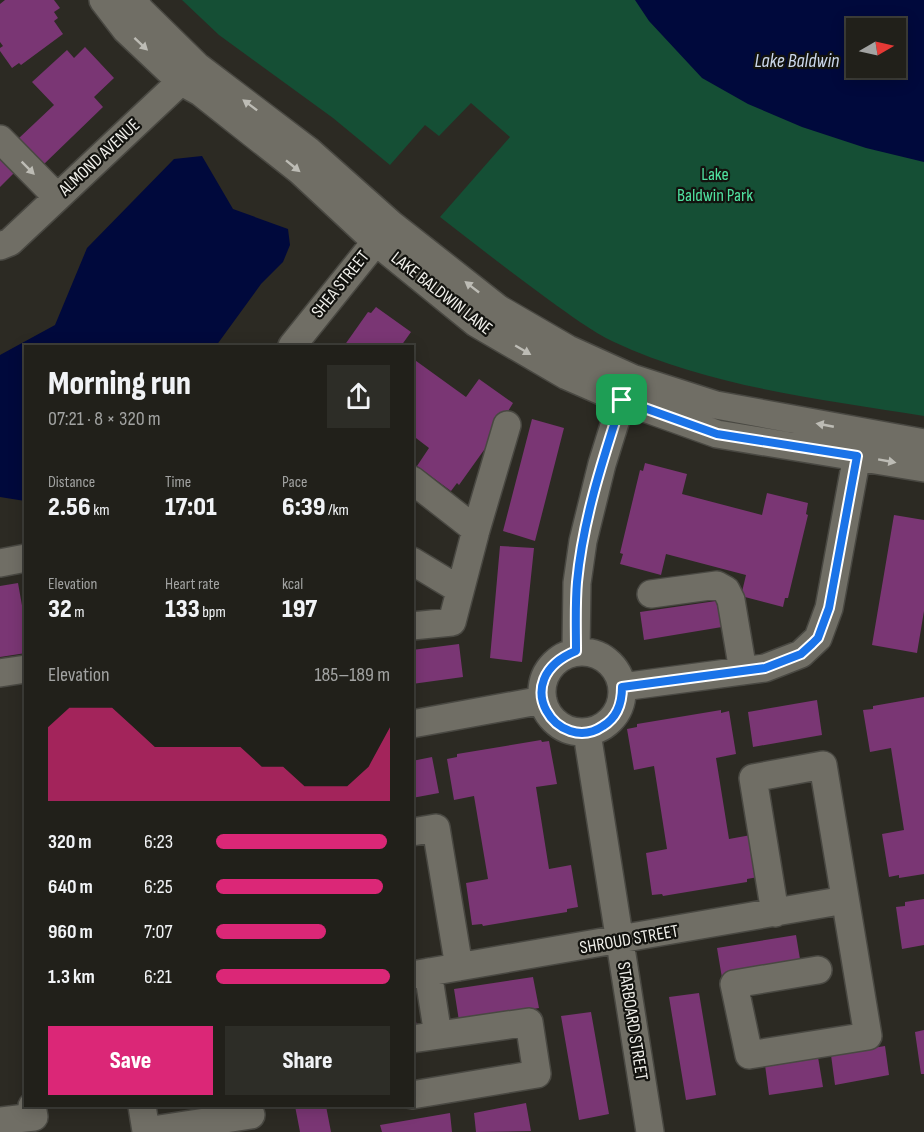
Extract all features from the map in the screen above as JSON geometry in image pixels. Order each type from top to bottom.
[{"type":"street","name":"LAKE BALDWIN LANE","points":[[103,0],[126,30],[189,74]]},
{"type":"street","name":"LAKE BALDWIN LANE","points":[[133,0],[200,92],[300,171],[383,232],[476,323],[567,376],[716,405],[859,444],[924,468]]},
{"type":"street","name":"ALMOND AVENUE","points":[[0,246],[10,242],[189,74]]},
{"type":"street","points":[[0,139],[57,197]]},
{"type":"street","name":"SHEA STREET","points":[[293,345],[383,232]]},
{"type":"street","points":[[576,651],[577,583],[583,541],[602,464],[627,389]]},
{"type":"street","points":[[414,626],[452,622],[507,425]]},
{"type":"street","name":"LAKE BALDWIN LANE","points":[[859,444],[924,443]]},
{"type":"street","points":[[622,687],[765,668],[801,654],[818,638],[829,608],[859,444]]},
{"type":"street","points":[[414,482],[476,530]]},
{"type":"street","points":[[0,563],[24,558]]},
{"type":"street","points":[[414,562],[460,590]]},
{"type":"street","points":[[651,594],[717,585],[726,590],[731,600],[744,671]]},
{"type":"street","points":[[576,651],[599,655],[611,663],[622,687],[622,699],[618,712],[610,722],[586,733],[573,732],[560,727],[550,718],[542,692],[544,678],[550,667],[560,657],[576,651]]},
{"type":"street","points":[[0,673],[24,669]]},
{"type":"street","points":[[414,724],[543,700]]},
{"type":"street","name":"STARBOARD STREET","points":[[586,733],[650,1132]]},
{"type":"street","points":[[775,913],[753,778],[823,765],[868,1036],[749,1054],[734,984],[818,970]]},
{"type":"street","points":[[414,832],[436,828],[459,967]]},
{"type":"street","name":"SHROUD STREET","points":[[420,974],[845,900]]},
{"type":"street","points":[[414,1095],[537,1074],[529,1022],[425,1037],[420,974]]},
{"type":"street","points":[[142,1107],[146,1131],[251,1118]]},
{"type":"street","points":[[0,1121],[34,1118]]},
{"type":"green space","name":"Lake Baldwin Park","points":[[182,0],[924,0],[924,416],[806,397],[727,381],[688,370],[605,338],[549,300],[440,217],[510,137],[471,103],[439,136],[425,125],[390,165],[333,118],[219,35]]},
{"type":"water","name":"Lake Baldwin","points":[[635,0],[924,0],[924,162],[866,148],[802,127],[748,104],[702,78],[649,21]]},
{"type":"water","points":[[202,156],[233,209],[288,229],[290,245],[283,262],[261,284],[217,345],[24,345],[24,501],[0,497],[0,355],[55,325],[87,248],[174,159]]},
{"type":"building","points":[[5,0],[54,0],[60,8],[54,12],[58,18],[54,21],[63,34],[21,65],[19,63],[12,68],[0,51],[3,46],[0,42],[0,4]]},
{"type":"building","points":[[85,47],[114,78],[94,97],[103,107],[43,165],[18,139],[54,105],[32,82],[67,50],[74,58]]},
{"type":"building","points":[[0,152],[21,166],[0,187]]},
{"type":"building","points":[[376,307],[411,332],[402,345],[345,345],[368,312],[371,313]]},
{"type":"building","points":[[414,359],[466,397],[479,379],[513,403],[507,413],[509,415],[459,485],[457,483],[451,491],[417,466],[429,448],[414,437]]},
{"type":"building","points":[[532,419],[564,428],[535,541],[503,531]]},
{"type":"building","points":[[645,463],[687,474],[682,494],[762,515],[767,493],[808,503],[806,514],[808,515],[788,598],[785,598],[783,607],[741,596],[746,575],[666,554],[661,575],[620,564],[623,554],[620,553],[640,470],[643,471]]},
{"type":"building","points":[[894,515],[924,520],[924,611],[917,653],[872,645]]},
{"type":"building","points":[[500,546],[534,548],[522,662],[490,658]]},
{"type":"building","points":[[18,583],[24,617],[24,653],[0,657],[0,586]]},
{"type":"building","points":[[716,601],[722,627],[644,640],[640,612]]},
{"type":"building","points":[[459,644],[463,677],[414,684],[414,650]]},
{"type":"building","points":[[924,697],[924,874],[899,878],[899,875],[889,877],[882,834],[904,830],[891,748],[870,752],[863,710],[873,709],[873,706]]},
{"type":"building","points":[[817,700],[822,735],[753,747],[748,712]]},
{"type":"building","points":[[721,710],[721,713],[729,711],[736,754],[716,758],[729,839],[751,835],[758,877],[747,879],[747,882],[663,896],[662,894],[652,895],[646,853],[667,849],[654,766],[634,770],[627,729],[637,727],[637,724]]},
{"type":"building","points":[[541,740],[542,742],[549,741],[557,784],[536,787],[549,869],[571,865],[578,907],[567,909],[567,912],[483,926],[482,924],[472,925],[466,883],[488,879],[474,796],[454,800],[447,759],[457,757],[457,754]]},
{"type":"building","points":[[432,757],[439,793],[414,798],[414,761]]},
{"type":"building","points":[[924,899],[924,945],[902,949],[896,907],[905,906],[905,902]]},
{"type":"building","points":[[796,935],[801,965],[722,978],[717,948]]},
{"type":"building","points":[[533,977],[539,1008],[459,1021],[454,989]]},
{"type":"building","points":[[699,993],[716,1095],[686,1100],[669,997]]},
{"type":"building","points":[[591,1012],[609,1114],[579,1120],[561,1016]]},
{"type":"building","points":[[924,1030],[924,1074],[921,1074],[915,1032]]},
{"type":"building","points":[[885,1046],[889,1075],[835,1085],[831,1055]]},
{"type":"building","points":[[818,1057],[823,1087],[769,1095],[765,1065]]},
{"type":"building","points":[[526,1103],[531,1131],[476,1132],[474,1113]]},
{"type":"building","points":[[295,1107],[326,1107],[331,1132],[300,1132]]},
{"type":"building","points":[[450,1113],[452,1132],[382,1132],[380,1125]]},
{"type":"route","points":[[622,400],[717,434],[857,456],[829,608],[818,638],[801,654],[765,668],[622,687],[622,699],[618,712],[610,722],[586,733],[573,732],[560,727],[550,718],[544,705],[542,692],[544,678],[550,667],[560,657],[576,651],[577,583],[583,541],[591,502],[622,400]]}]
